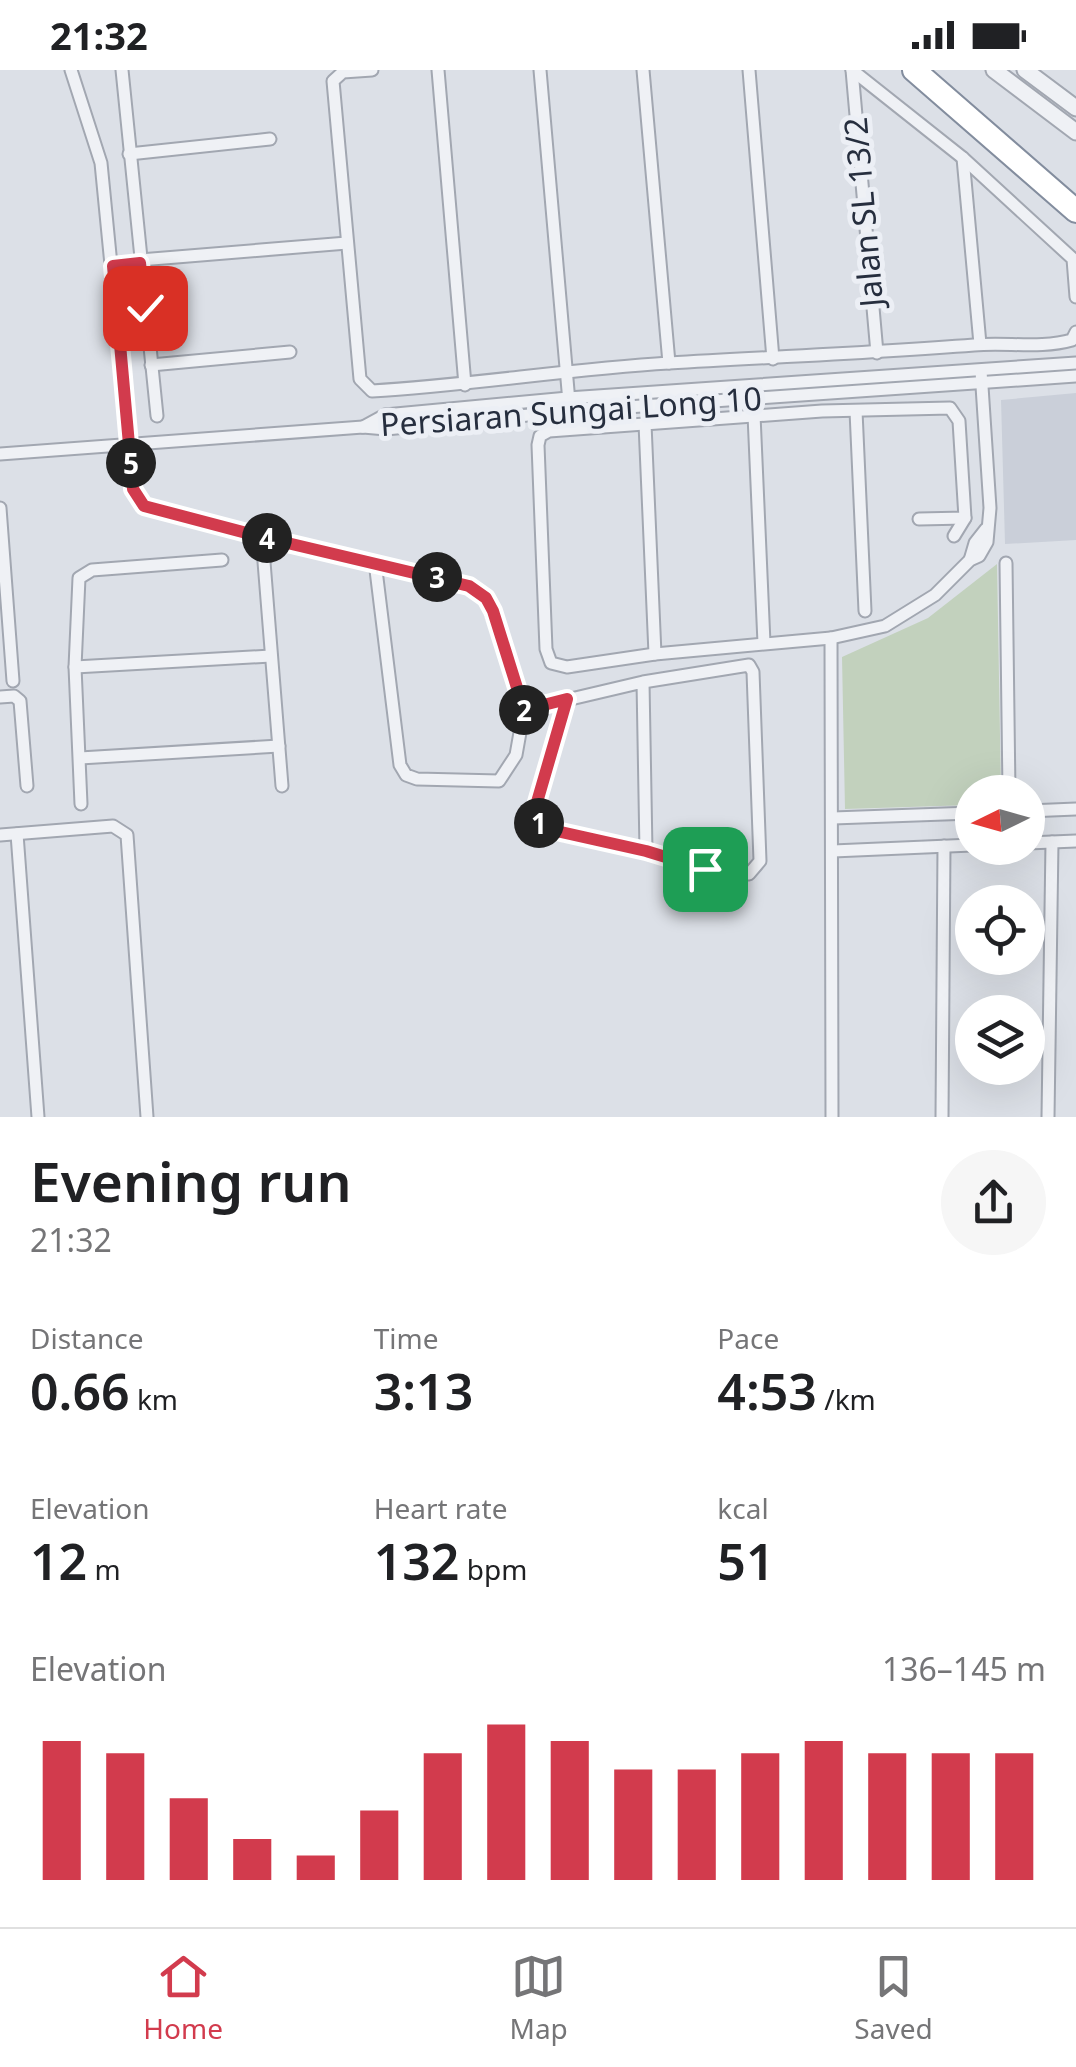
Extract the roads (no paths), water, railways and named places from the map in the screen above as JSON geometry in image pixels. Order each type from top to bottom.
[{"type":"highway","points":[[914,70],[1076,211]]},
{"type":"street","points":[[71,70],[101,163],[133,489],[144,506],[262,537],[375,562],[469,586],[486,598],[524,710],[516,754],[499,781],[406,776],[400,765],[375,562]]},
{"type":"street","points":[[122,70],[156,416]]},
{"type":"street","points":[[372,70],[343,72],[333,81],[360,379],[372,391],[668,364],[980,344],[1059,344],[1072,340],[1076,332]]},
{"type":"street","points":[[438,70],[465,385]]},
{"type":"street","points":[[540,70],[569,405]]},
{"type":"street","points":[[643,70],[668,364]]},
{"type":"street","points":[[749,70],[774,360]]},
{"type":"street","points":[[852,70],[963,158],[1073,260],[1076,297]]},
{"type":"street","name":"Jalan SL 13/2","points":[[852,70],[877,353]]},
{"type":"street","points":[[994,70],[1076,132]]},
{"type":"street","points":[[1026,70],[1076,108]]},
{"type":"street","points":[[129,154],[270,139]]},
{"type":"street","points":[[963,158],[980,344]]},
{"type":"street","points":[[113,263],[347,242]]},
{"type":"street","points":[[151,365],[290,352]]},
{"type":"street","name":"Persiaran Sungai Long 10","points":[[982,377],[1076,362]]},
{"type":"street","name":"Persiaran Sungai Long 10","points":[[0,454],[364,427],[386,429],[569,405],[982,377],[1076,376]]},
{"type":"street","points":[[954,536],[965,518],[959,421],[950,408],[754,416],[549,431],[540,436],[546,650],[552,663],[567,667],[764,642],[832,638],[885,626],[901,618],[935,596],[970,560],[986,529],[990,508],[982,377]]},
{"type":"street","points":[[856,411],[865,611]]},
{"type":"street","points":[[754,416],[764,642]]},
{"type":"street","points":[[645,424],[655,654]]},
{"type":"street","points":[[0,508],[13,681]]},
{"type":"street","points":[[920,520],[965,518]]},
{"type":"street","points":[[262,537],[282,786]]},
{"type":"street","points":[[80,804],[75,667],[79,578],[92,570],[222,560]]},
{"type":"street","points":[[1006,564],[1009,775]]},
{"type":"street","points":[[832,638],[832,1117]]},
{"type":"street","points":[[75,667],[271,656]]},
{"type":"street","points":[[524,710],[567,699],[644,682],[746,665],[751,668],[760,861],[748,874],[730,874],[543,828],[535,809],[567,699]]},
{"type":"street","points":[[644,682],[646,851]]},
{"type":"street","points":[[0,697],[14,696],[20,701],[27,786]]},
{"type":"street","points":[[80,758],[278,746]]},
{"type":"street","points":[[1045,810],[1076,809]]},
{"type":"street","points":[[833,818],[955,814]]},
{"type":"street","points":[[0,835],[112,826],[127,835],[147,1117]]},
{"type":"street","points":[[17,834],[38,1117]]},
{"type":"street","points":[[1045,842],[1076,841]]},
{"type":"street","points":[[1048,1117],[1052,842]]},
{"type":"street","points":[[942,1117],[944,846]]},
{"type":"street","points":[[833,851],[955,846]]}]
